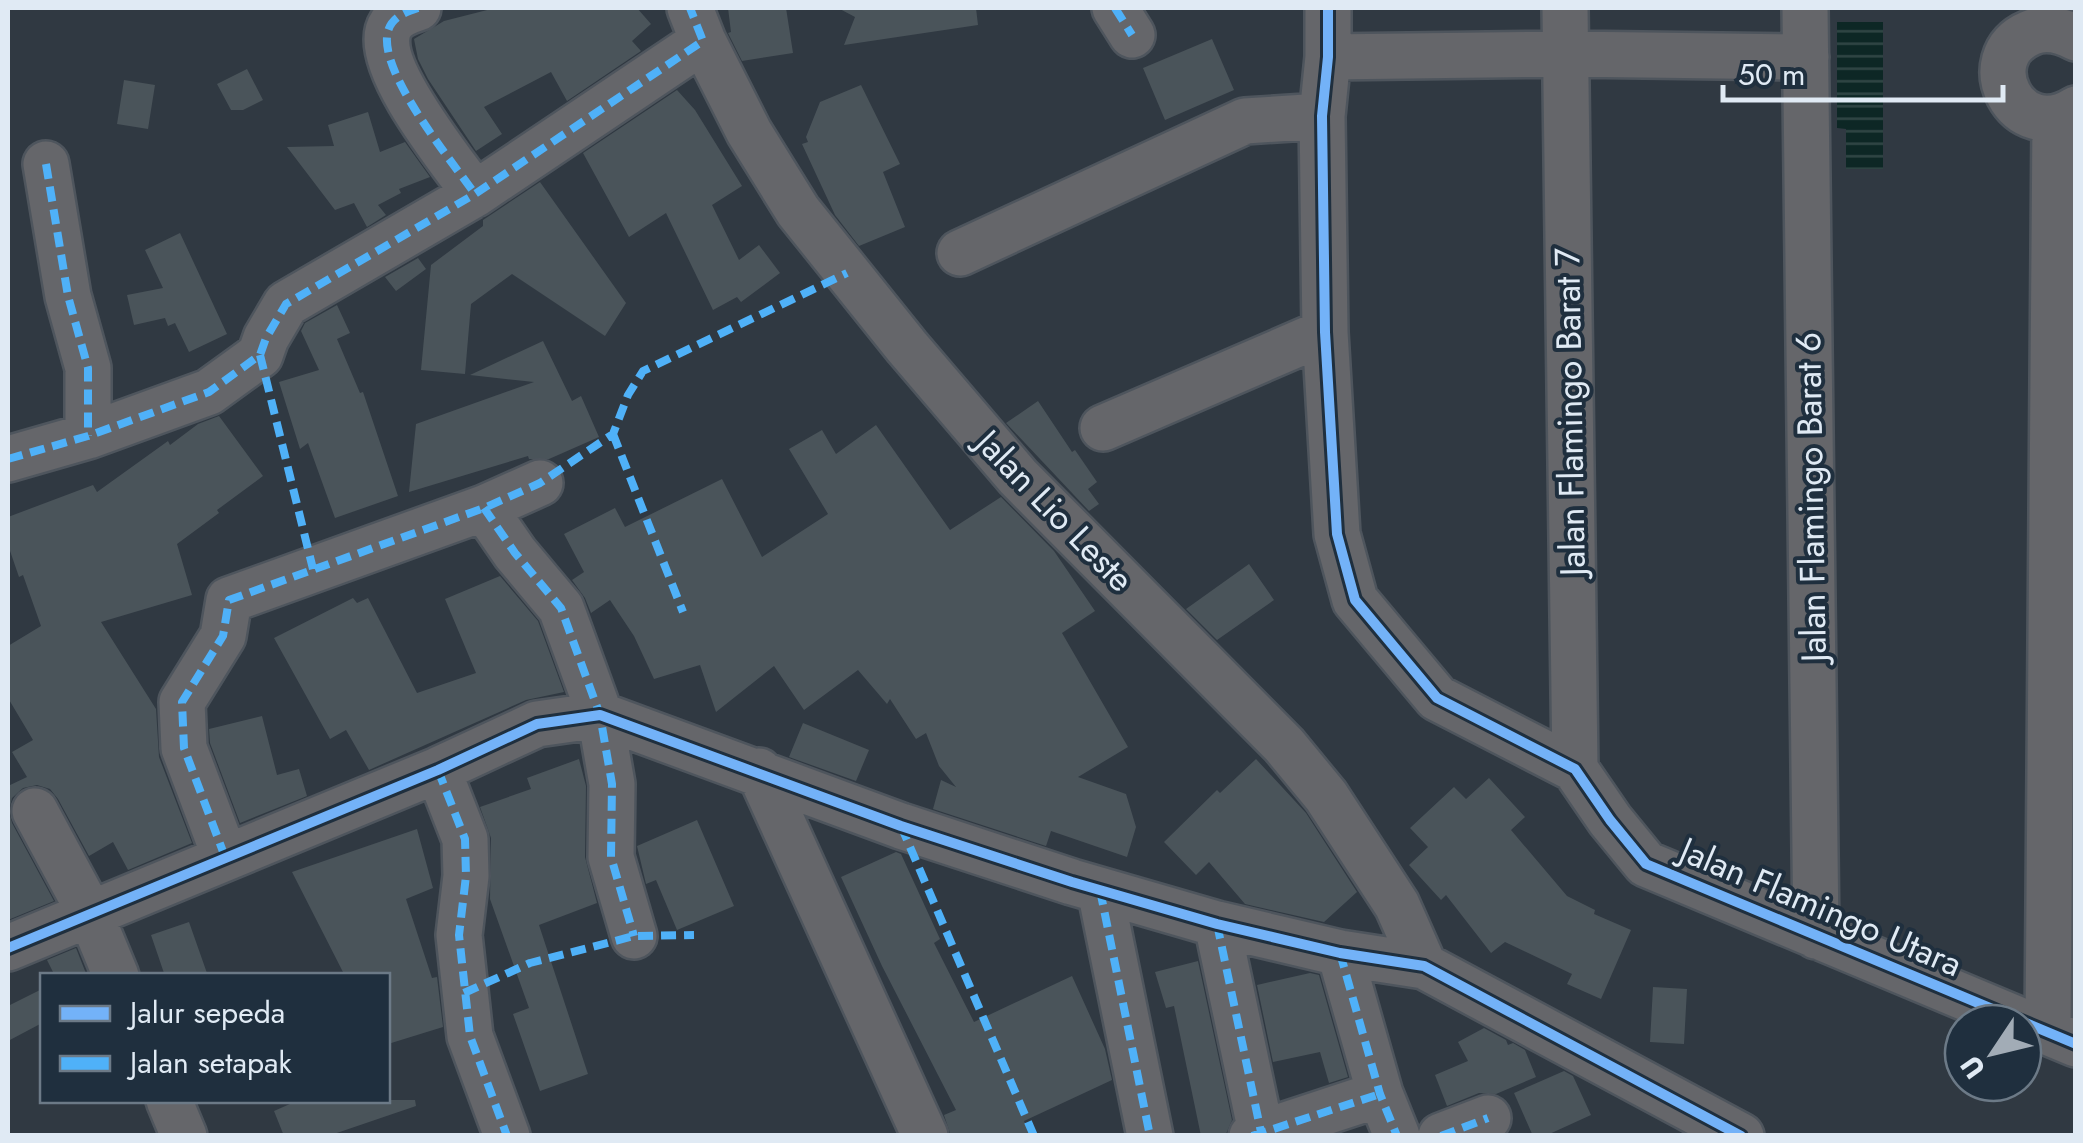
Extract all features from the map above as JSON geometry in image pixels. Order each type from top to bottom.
[{"type":"street","points":[[418,8],[400,14],[388,28],[388,48],[398,83],[475,194]]},
{"type":"street","name":"Jalan Flamingo Utara","points":[[1328,8],[1322,116],[1325,332],[1337,534],[1355,600],[1437,698],[1575,769],[1646,864],[2062,1038]]},
{"type":"street","name":"Jalan Flamingo Barat 7","points":[[1565,8],[1575,769]]},
{"type":"street","name":"Jalan Flamingo Barat 6","points":[[1805,8],[1816,936]]},
{"type":"street","points":[[8,458],[88,436],[209,392],[260,355],[286,304],[475,194],[697,24]]},
{"type":"street","name":"Jalan Lio Leste","points":[[697,24],[749,132],[798,211],[1018,477],[1284,745],[1316,783],[1397,905],[1424,966]]},
{"type":"street","points":[[2060,25],[2017,40],[2009,50],[2003,74],[2010,99],[2019,108],[2042,119],[2065,113],[2062,1038]]},
{"type":"street","points":[[1328,57],[1806,57]]},
{"type":"street","points":[[960,254],[1245,121],[1322,116]]},
{"type":"street","points":[[46,164],[68,296],[88,368],[88,436]]},
{"type":"street","points":[[1103,428],[1325,332]]},
{"type":"street","points":[[225,857],[184,748],[182,702],[223,636],[229,600],[484,508],[540,483]]},
{"type":"street","points":[[484,508],[561,608],[600,715],[612,784],[611,857],[634,936]]},
{"type":"street","points":[[8,948],[438,770],[538,724],[600,715],[901,826],[1100,890],[1340,954],[1424,966],[1741,1136]]},
{"type":"street","points":[[438,770],[466,839],[459,935],[470,1036],[507,1136]]},
{"type":"street","points":[[758,772],[926,1136]]},
{"type":"street","points":[[35,811],[90,913],[115,973]]},
{"type":"street","points":[[1100,890],[1150,1136]]},
{"type":"street","points":[[1217,924],[1257,1134],[1380,1094]]},
{"type":"street","points":[[1340,954],[1380,1094],[1397,1136]]},
{"type":"street","points":[[171,1103],[184,1136]]},
{"type":"street","points":[[1441,1136],[1488,1118]]},
{"type":"shaded area","points":[[1837,22],[1883,22],[1883,169],[1846,169],[1846,129],[1837,128]]},
{"type":"building","points":[[495,8],[637,8],[651,24],[632,41],[641,51],[567,101],[551,72],[484,107],[502,134],[476,151],[428,79],[414,39],[444,21]]},
{"type":"building","points":[[728,8],[786,8],[793,53],[742,61],[728,33]]},
{"type":"building","points":[[838,8],[976,8],[978,25],[844,45],[855,17]]},
{"type":"building","points":[[1212,39],[1234,90],[1165,120],[1143,68]]},
{"type":"building","points":[[247,69],[263,100],[243,110],[231,110],[217,84]]},
{"type":"building","points":[[124,80],[155,85],[148,129],[117,124]]},
{"type":"building","points":[[861,85],[900,164],[883,172],[905,227],[859,246],[835,215],[802,144],[808,142],[806,137],[820,102]]},
{"type":"building","points":[[677,90],[695,110],[742,186],[712,205],[739,260],[759,245],[780,273],[741,302],[737,297],[713,310],[666,213],[629,237],[583,153]]},
{"type":"building","points":[[368,112],[380,152],[405,142],[430,177],[399,189],[401,193],[378,205],[386,215],[367,227],[354,203],[335,210],[287,147],[334,146],[328,125]]},
{"type":"building","points":[[540,182],[626,303],[605,336],[512,274],[471,304],[465,374],[421,370],[431,265],[483,226],[483,220]]},
{"type":"building","points":[[180,233],[227,334],[189,352],[175,323],[168,326],[165,318],[134,325],[127,295],[163,288],[145,250]]},
{"type":"building","points":[[418,258],[426,269],[396,291],[385,277]]},
{"type":"building","points":[[337,305],[350,333],[337,339],[360,393],[363,392],[398,496],[335,518],[308,443],[300,449],[279,382],[319,370],[301,331],[305,323]]},
{"type":"building","points":[[543,341],[572,401],[581,396],[599,437],[549,459],[528,456],[409,492],[416,424],[534,382],[470,375]]},
{"type":"building","points":[[1038,401],[1097,482],[1088,489],[1099,504],[1089,511],[1006,423]]},
{"type":"building","points":[[219,416],[263,476],[177,544],[192,595],[101,622],[156,709],[159,757],[192,843],[128,870],[113,842],[89,856],[50,789],[37,785],[23,788],[12,798],[12,823],[54,901],[8,920],[8,786],[27,777],[12,752],[33,740],[8,698],[8,646],[41,626],[8,545],[8,517],[93,485],[97,492],[168,441],[170,445],[198,424]]},
{"type":"building","points":[[876,425],[950,530],[1001,497],[1054,551],[1095,611],[1062,633],[1128,747],[1078,777],[1126,794],[1136,827],[1127,857],[1051,831],[1046,846],[933,809],[941,780],[956,787],[939,766],[926,733],[916,739],[890,699],[887,704],[858,670],[804,710],[774,666],[716,712],[700,665],[654,679],[634,636],[610,600],[591,613],[572,580],[584,572],[564,534],[615,508],[625,527],[722,479],[762,557],[828,514],[789,449],[822,430],[836,454]]},
{"type":"building","points":[[1249,564],[1274,600],[1217,640],[1186,609]]},
{"type":"building","points":[[500,576],[538,621],[564,692],[526,700],[369,770],[346,730],[330,739],[274,638],[353,598],[357,603],[368,598],[417,693],[476,673],[445,599]]},
{"type":"building","points":[[262,716],[277,775],[299,769],[307,796],[240,823],[210,743],[209,729]]},
{"type":"building","points":[[803,723],[869,750],[856,781],[789,757]]},
{"type":"building","points":[[579,759],[586,786],[585,857],[597,903],[539,925],[588,1074],[540,1091],[513,1014],[529,1008],[490,899],[491,838],[480,807],[531,789],[527,778]]},
{"type":"building","points":[[1256,759],[1306,813],[1357,892],[1324,922],[1245,904],[1209,862],[1196,875],[1164,842],[1217,790],[1220,793]]},
{"type":"building","points":[[1489,778],[1525,817],[1511,830],[1567,896],[1595,910],[1594,914],[1631,930],[1601,999],[1567,984],[1572,974],[1505,942],[1491,953],[1446,895],[1441,900],[1409,865],[1428,847],[1410,828],[1454,787],[1466,799]]},
{"type":"building","points":[[697,820],[734,906],[677,930],[656,880],[646,884],[637,846]]},
{"type":"building","points":[[417,829],[433,888],[406,899],[432,978],[437,977],[443,1027],[390,1043],[390,973],[343,973],[292,872]]},
{"type":"building","points":[[896,852],[901,854],[940,939],[934,943],[974,1022],[1072,976],[1105,1049],[1112,1080],[1024,1121],[1031,1136],[951,1136],[944,1115],[956,1110],[841,877]]},
{"type":"building","points":[[189,922],[207,973],[164,973],[151,935]]},
{"type":"building","points":[[76,948],[86,973],[54,973],[47,960]]},
{"type":"building","points":[[1198,961],[1232,1120],[1221,1136],[1201,1136],[1174,1006],[1166,1008],[1155,972]]},
{"type":"building","points":[[1310,973],[1319,975],[1348,1077],[1329,1083],[1320,1052],[1273,1062],[1257,985]]},
{"type":"building","points":[[1653,987],[1687,989],[1684,1044],[1650,1042]]},
{"type":"building","points":[[40,990],[40,1024],[8,1041],[8,1006]]},
{"type":"building","points":[[1484,1028],[1508,1045],[1513,1043],[1525,1050],[1536,1077],[1496,1094],[1479,1093],[1447,1106],[1435,1075],[1468,1061],[1458,1042]]},
{"type":"building","points":[[1564,1071],[1573,1076],[1591,1115],[1545,1136],[1533,1136],[1514,1093]]},
{"type":"building","points":[[415,1100],[416,1106],[328,1136],[284,1136],[274,1111],[292,1103]]},
{"type":"marked path","points":[[418,8],[400,16],[388,31],[394,69],[418,115],[475,194]]},
{"type":"marked path","points":[[8,459],[88,436],[209,392],[260,355],[286,304],[475,194],[703,41],[690,8]]},
{"type":"marked path","points":[[1115,8],[1132,35]]},
{"type":"marked path","points":[[46,164],[68,296],[88,368],[88,436]]},
{"type":"marked path","points":[[225,857],[184,748],[182,702],[223,636],[229,600],[484,508],[540,483],[613,434],[628,395],[643,371],[847,273]]},
{"type":"marked path","points":[[260,355],[313,569]]},
{"type":"marked path","points":[[613,434],[683,612]]},
{"type":"marked path","points":[[484,508],[561,608],[600,715],[612,784],[611,857],[634,936]]},
{"type":"marked path","points":[[438,770],[465,839],[466,876],[459,935],[470,1036],[507,1136]]},
{"type":"marked path","points":[[901,826],[1034,1136]]},
{"type":"marked path","points":[[1100,890],[1150,1136]]},
{"type":"marked path","points":[[1217,924],[1261,1132]]},
{"type":"marked path","points":[[464,993],[530,963],[634,936],[694,935]]},
{"type":"marked path","points":[[1340,953],[1380,1094],[1397,1136]]},
{"type":"marked path","points":[[1252,1136],[1380,1094]]},
{"type":"marked path","points":[[1441,1136],[1488,1118]]},
{"type":"cycle path","points":[[1328,8],[1322,116],[1325,332],[1337,534],[1355,600],[1437,698],[1575,769],[1646,864],[2076,1044]]},
{"type":"cycle path","points":[[8,948],[438,770],[537,724],[600,715],[901,826],[1072,882],[1217,924],[1340,953],[1424,966],[1741,1136]]}]
